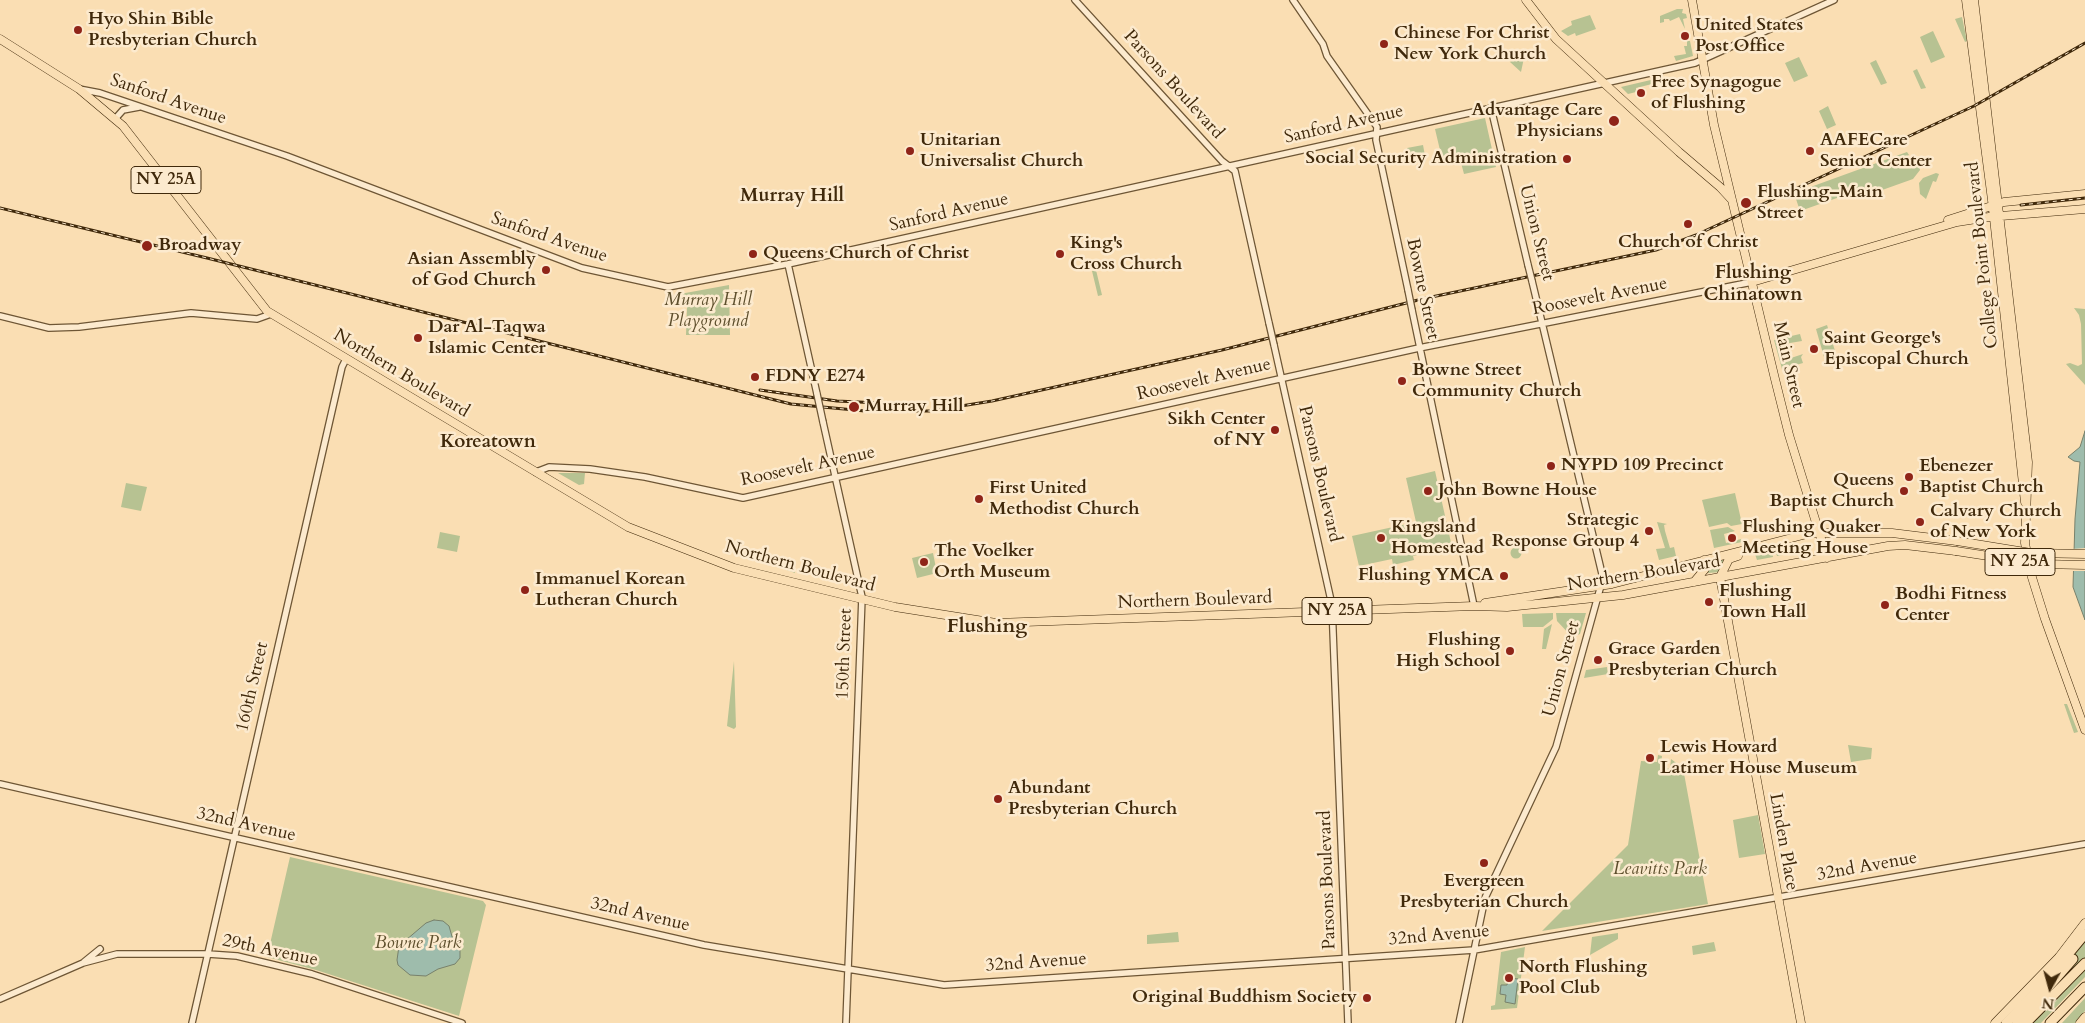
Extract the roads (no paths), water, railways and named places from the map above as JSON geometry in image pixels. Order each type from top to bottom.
[{"type":"highway","points":[[2074,940],[2085,927]]},
{"type":"highway","points":[[2026,1023],[2085,934]]},
{"type":"highway","points":[[2017,1023],[2051,987],[2085,942]]},
{"type":"highway","points":[[2006,1023],[2085,963]]},
{"type":"highway","points":[[2051,1023],[2085,987]]},
{"type":"main road","points":[[1526,0],[1556,39],[1720,187],[1733,201]]},
{"type":"main road","name":"Main Street","points":[[1692,0],[1714,125],[1789,435],[1827,558]]},
{"type":"main road","name":"College Point Boulevard","points":[[1966,0],[1996,204]]},
{"type":"main road","name":"College Point Boulevard","points":[[1974,0],[1991,130],[1997,217],[2022,491],[2026,507],[2026,544],[2030,571],[2085,730]]},
{"type":"main road","name":"Northern Boulevard","points":[[0,39],[79,89],[123,126],[271,314],[634,529],[734,568],[895,607],[996,623],[1474,606],[1507,607],[1597,599],[1899,544],[2040,564],[2085,565]]},
{"type":"main road","name":"Roosevelt Avenue","points":[[1752,282],[1876,244],[1996,204],[2085,194]]},
{"type":"main road","name":"Roosevelt Avenue","points":[[1876,244],[1957,222],[2085,209]]},
{"type":"main road","name":"Northern Boulevard","points":[[1474,606],[1502,600],[1612,584],[1811,533],[1892,533],[2031,553],[2085,554]]},
{"type":"main road","points":[[1720,577],[1729,559],[1746,553],[1747,549]]},
{"type":"main road","points":[[1694,582],[1705,569],[1704,560]]},
{"type":"main road","points":[[1725,565],[1738,574]]},
{"type":"main road","name":"Linden Place","points":[[1720,577],[1801,1023]]},
{"type":"main road","points":[[1994,1023],[2056,961],[2074,940],[2085,922]]},
{"type":"main road","points":[[2080,1023],[2085,1017]]},
{"type":"street","name":"Parsons Boulevard","points":[[1075,0],[1228,166],[1235,171],[1332,611],[1348,1023]]},
{"type":"street","name":"Bowne Street","points":[[1293,0],[1323,44],[1327,56],[1377,127],[1376,140],[1474,606]]},
{"type":"street","name":"Sanford Avenue","points":[[79,89],[100,93],[288,156],[586,269],[668,287],[788,264],[1703,60],[1834,0]]},
{"type":"street","points":[[115,119],[123,110],[139,107]]},
{"type":"street","name":"Union Street","points":[[1458,1023],[1485,898],[1556,747],[1603,578],[1491,108]]},
{"type":"street","name":"150th Street","points":[[788,264],[862,599],[846,1023]]},
{"type":"street","name":"Roosevelt Avenue","points":[[536,472],[549,467],[577,468],[645,477],[743,498],[1419,348],[1752,282]]},
{"type":"street","points":[[0,316],[49,328],[80,327],[191,313],[257,319],[271,314]]},
{"type":"street","name":"160th Street","points":[[192,1023],[342,367],[346,359]]},
{"type":"street","name":"32nd Avenue","points":[[0,784],[699,944],[944,985],[1474,950],[2085,844]]},
{"type":"street","points":[[0,999],[83,963],[100,949]]},
{"type":"street","name":"29th Avenue","points":[[83,963],[117,954],[208,954],[237,956],[312,974],[462,1023]]},
{"type":"railway","points":[[0,208],[791,404],[865,411],[930,411],[992,401],[1222,350],[1422,299],[1656,250],[1696,235],[1974,106],[2085,43]]},
{"type":"railway","points":[[2021,205],[2085,198]]},
{"type":"railway","points":[[760,390],[837,401],[922,405]]},
{"type":"place","name":"Hyo Shin Bible Presbyterian Church","points":[[78,30]]},
{"type":"place","name":"United States Post Office","points":[[1685,36]]},
{"type":"place","name":"Chinese For Christ New York Church","points":[[1384,44]]},
{"type":"place","name":"Free Synagogue of Flushing","points":[[1641,93]]},
{"type":"place","name":"Advantage Care Physicians","points":[[1614,121]]},
{"type":"place","name":"Unitarian Universalist Church","points":[[910,151]]},
{"type":"place","name":"AAFECare Senior Center","points":[[1810,151]]},
{"type":"place","name":"Social Security Administration","points":[[1567,159]]},
{"type":"place","name":"Flushing–Main Street","points":[[1746,203]]},
{"type":"place","name":"Church of Christ","points":[[1688,224]]},
{"type":"place","name":"Broadway","points":[[147,246]]},
{"type":"place","name":"Queens Church of Christ","points":[[753,254]]},
{"type":"place","name":"King's Cross Church","points":[[1060,254]]},
{"type":"place","name":"Asian Assembly of God Church","points":[[546,270]]},
{"type":"place","name":"Dar Al-Taqwa Islamic Center","points":[[418,338]]},
{"type":"place","name":"Saint George's Episcopal Church","points":[[1814,349]]},
{"type":"place","name":"FDNY E274","points":[[755,377]]},
{"type":"place","name":"Bowne Street Community Church","points":[[1402,381]]},
{"type":"place","name":"Murray Hill","points":[[854,407]]},
{"type":"place","name":"Sikh Center of NY","points":[[1275,430]]},
{"type":"place","name":"NYPD 109 Precinct","points":[[1551,466]]},
{"type":"place","name":"Ebenezer Baptist Church","points":[[1909,477]]},
{"type":"place","name":"John Bowne House","points":[[1428,491]]},
{"type":"place","name":"Queens Baptist Church","points":[[1904,491]]},
{"type":"place","name":"First United Methodist Church","points":[[979,499]]},
{"type":"place","name":"Calvary Church of New York","points":[[1920,522]]},
{"type":"place","name":"Strategic Response Group 4","points":[[1649,531]]},
{"type":"place","name":"Kingsland Homestead","points":[[1381,538]]},
{"type":"place","name":"Flushing Quaker Meeting House","points":[[1732,538]]},
{"type":"place","name":"The Voelker Orth Museum","points":[[924,562]]},
{"type":"place","name":"Flushing YMCA","points":[[1504,576]]},
{"type":"place","name":"Immanuel Korean Lutheran Church","points":[[525,590]]},
{"type":"place","name":"Flushing Town Hall","points":[[1709,602]]},
{"type":"place","name":"Bodhi Fitness Center","points":[[1885,605]]},
{"type":"place","name":"Flushing High School","points":[[1510,651]]},
{"type":"place","name":"Grace Garden Presbyterian Church","points":[[1598,660]]},
{"type":"place","name":"Lewis Howard Latimer House Museum","points":[[1650,758]]},
{"type":"place","name":"Abundant Presbyterian Church","points":[[998,799]]},
{"type":"place","name":"Evergreen Presbyterian Church","points":[[1484,863]]},
{"type":"place","name":"North Flushing Pool Club","points":[[1509,978]]},
{"type":"place","name":"Original Buddhism Society","points":[[1367,998]]},
{"type":"district","name":"Murray Hill","points":[[792,197]]},
{"type":"district","name":"Flushing Chinatown","points":[[1753,285]]},
{"type":"district","name":"Koreatown","points":[[488,443]]},
{"type":"district","name":"Flushing","points":[[987,627]]},
{"type":"park label","name":"Murray Hill Playground","points":[[708,311]]},
{"type":"park label","name":"Leavitts Park","points":[[1660,870]]},
{"type":"park label","name":"Bowne Park","points":[[418,944]]}]
